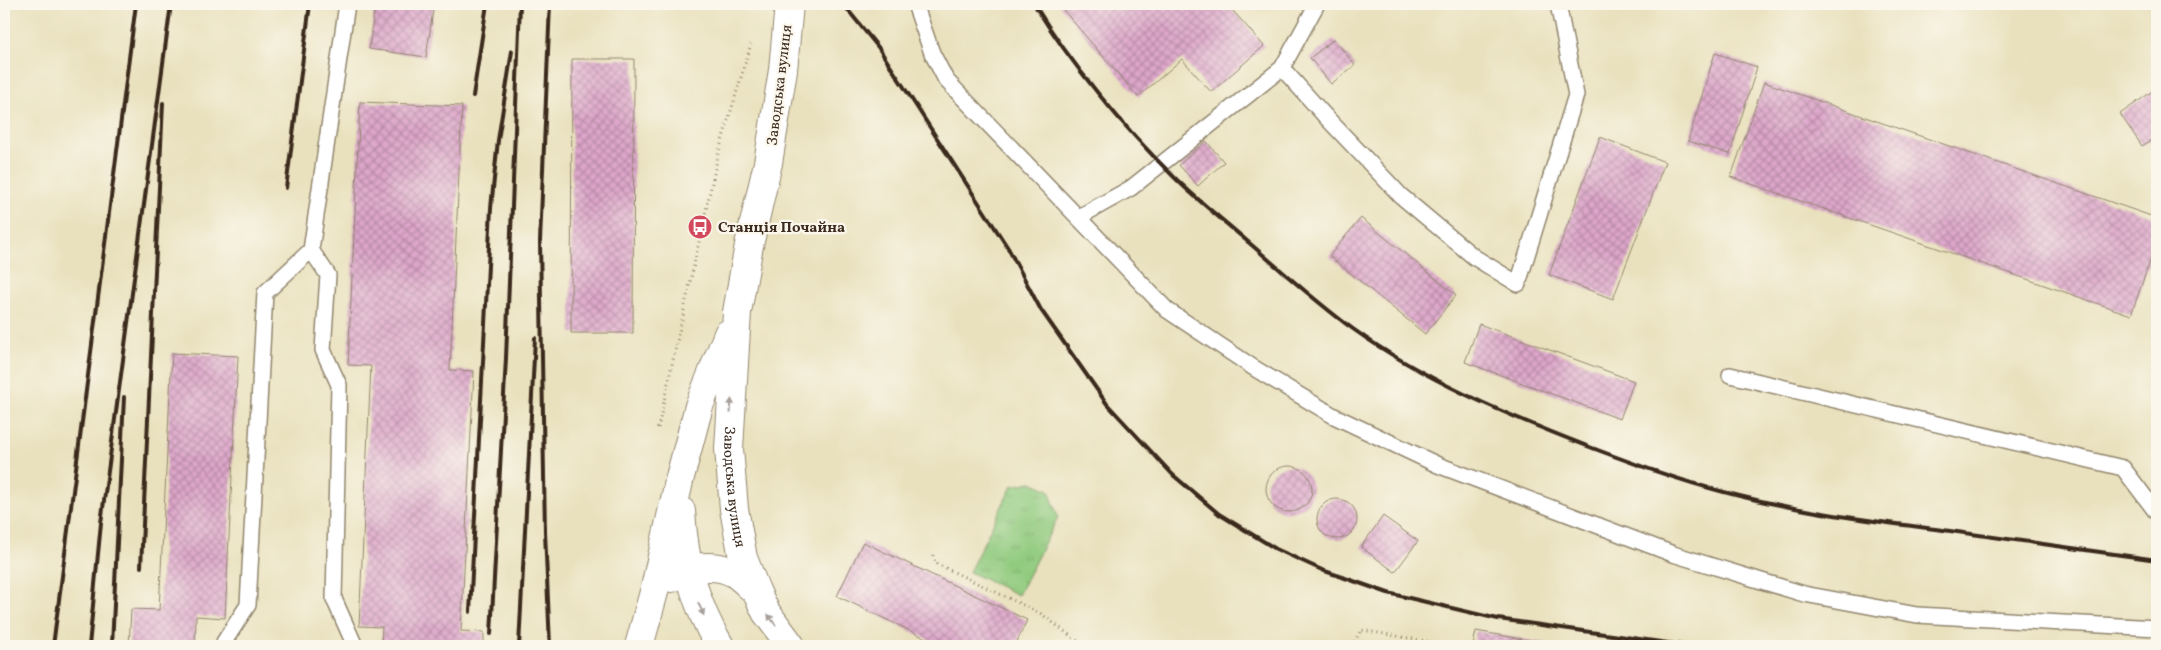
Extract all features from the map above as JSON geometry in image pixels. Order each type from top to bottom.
[{"type":"street","name":"Заводська вулиця","points":[[789,4],[783,70],[768,164],[749,245],[738,312],[729,449],[734,509],[743,558],[766,612],[791,646]]},
{"type":"street","name":"Заводська вулиця","points":[[639,646],[699,406],[738,312]]},
{"type":"street","name":"Заводська вулиця","points":[[680,477],[683,540],[688,570],[696,597],[709,629],[720,646]]},
{"type":"street","points":[[654,592],[675,576],[688,570],[709,566],[733,573],[756,592]]},
{"type":"lane","points":[[224,646],[224,642],[248,605],[265,294],[311,250],[347,4]]},
{"type":"lane","points":[[915,4],[932,53],[946,80],[1168,310],[1254,368],[1334,416],[1438,465],[1506,491],[1673,554],[1804,594],[1917,615],[2157,628]]},
{"type":"lane","points":[[1079,217],[1131,188],[1282,68],[1317,4]]},
{"type":"lane","points":[[1282,68],[1401,196],[1474,257],[1518,284],[1576,95],[1558,4]]},
{"type":"lane","points":[[311,250],[328,275],[323,350],[339,385],[334,599],[356,646]]},
{"type":"lane","points":[[1730,375],[2123,468],[2157,513]]},
{"type":"path","points":[[657,433],[719,151],[754,35]]},
{"type":"path","points":[[933,555],[935,563],[1040,613],[1084,646]]},
{"type":"path","points":[[1352,646],[1361,630],[1456,646]]},
{"type":"green space","points":[[1031,482],[1049,490],[1058,517],[1018,595],[969,572],[1012,486]]},
{"type":"building","points":[[375,4],[434,4],[426,57],[369,49]]},
{"type":"building","points":[[1058,4],[1227,4],[1264,46],[1211,92],[1182,59],[1138,97]]},
{"type":"building","points":[[1334,39],[1355,65],[1331,84],[1310,58]]},
{"type":"building","points":[[1715,53],[1757,67],[1730,154],[1688,141]]},
{"type":"building","points":[[572,59],[634,59],[633,333],[571,333]]},
{"type":"building","points":[[1764,82],[2157,218],[2157,241],[2131,315],[1731,177]]},
{"type":"building","points":[[2157,88],[2157,136],[2142,146],[2120,114]]},
{"type":"building","points":[[360,102],[462,106],[450,370],[474,371],[461,631],[484,632],[484,646],[381,646],[382,627],[359,626],[371,366],[348,365]]},
{"type":"building","points":[[1600,137],[1665,162],[1613,299],[1549,275]]},
{"type":"building","points":[[1206,141],[1224,162],[1198,186],[1179,165]]},
{"type":"building","points":[[1361,218],[1456,295],[1425,334],[1329,256]]},
{"type":"building","points":[[1479,324],[1634,381],[1620,419],[1465,362]]},
{"type":"building","points":[[172,353],[238,356],[225,618],[196,616],[195,646],[129,646],[131,609],[159,610]]},
{"type":"building","points":[[1289,466],[1302,470],[1308,476],[1312,489],[1308,502],[1302,508],[1289,512],[1276,508],[1270,502],[1266,489],[1270,476],[1276,470]]},
{"type":"building","points":[[1333,499],[1341,499],[1348,502],[1354,508],[1357,519],[1354,530],[1348,536],[1341,539],[1333,539],[1326,536],[1320,530],[1317,523],[1317,515],[1320,508],[1326,502]]},
{"type":"building","points":[[1383,516],[1418,541],[1395,572],[1361,547]]},
{"type":"building","points":[[863,542],[1027,620],[1015,646],[942,646],[837,596]]},
{"type":"building","points":[[1476,631],[1557,645],[1557,646],[1473,646]]},
{"type":"railway","points":[[53,646],[136,4]]},
{"type":"railway","points":[[89,646],[101,523],[171,4]]},
{"type":"railway","points":[[286,188],[310,4]]},
{"type":"railway","points":[[473,96],[487,4]]},
{"type":"railway","points":[[491,634],[506,358],[520,4]]},
{"type":"railway","points":[[550,4],[540,241],[545,532],[550,646]]},
{"type":"railway","points":[[843,4],[878,47],[1008,248],[1041,310],[1107,404],[1173,475],[1219,514],[1276,549],[1322,570],[1388,593],[1498,619],[1689,646]]},
{"type":"railway","points":[[1034,4],[1081,72],[1117,116],[1155,158],[1192,194],[1312,297],[1353,329],[1408,364],[1467,395],[1557,434],[1638,465],[1689,482],[1751,499],[1860,519],[2157,560]]},
{"type":"railway","points":[[470,612],[491,208],[498,140],[512,51]]},
{"type":"railway","points":[[141,567],[163,103]]},
{"type":"railway","points":[[519,646],[535,338]]},
{"type":"railway","points":[[112,646],[124,397]]},
{"type":"place","name":"Станція Почайна","points":[[700,227]]}]
